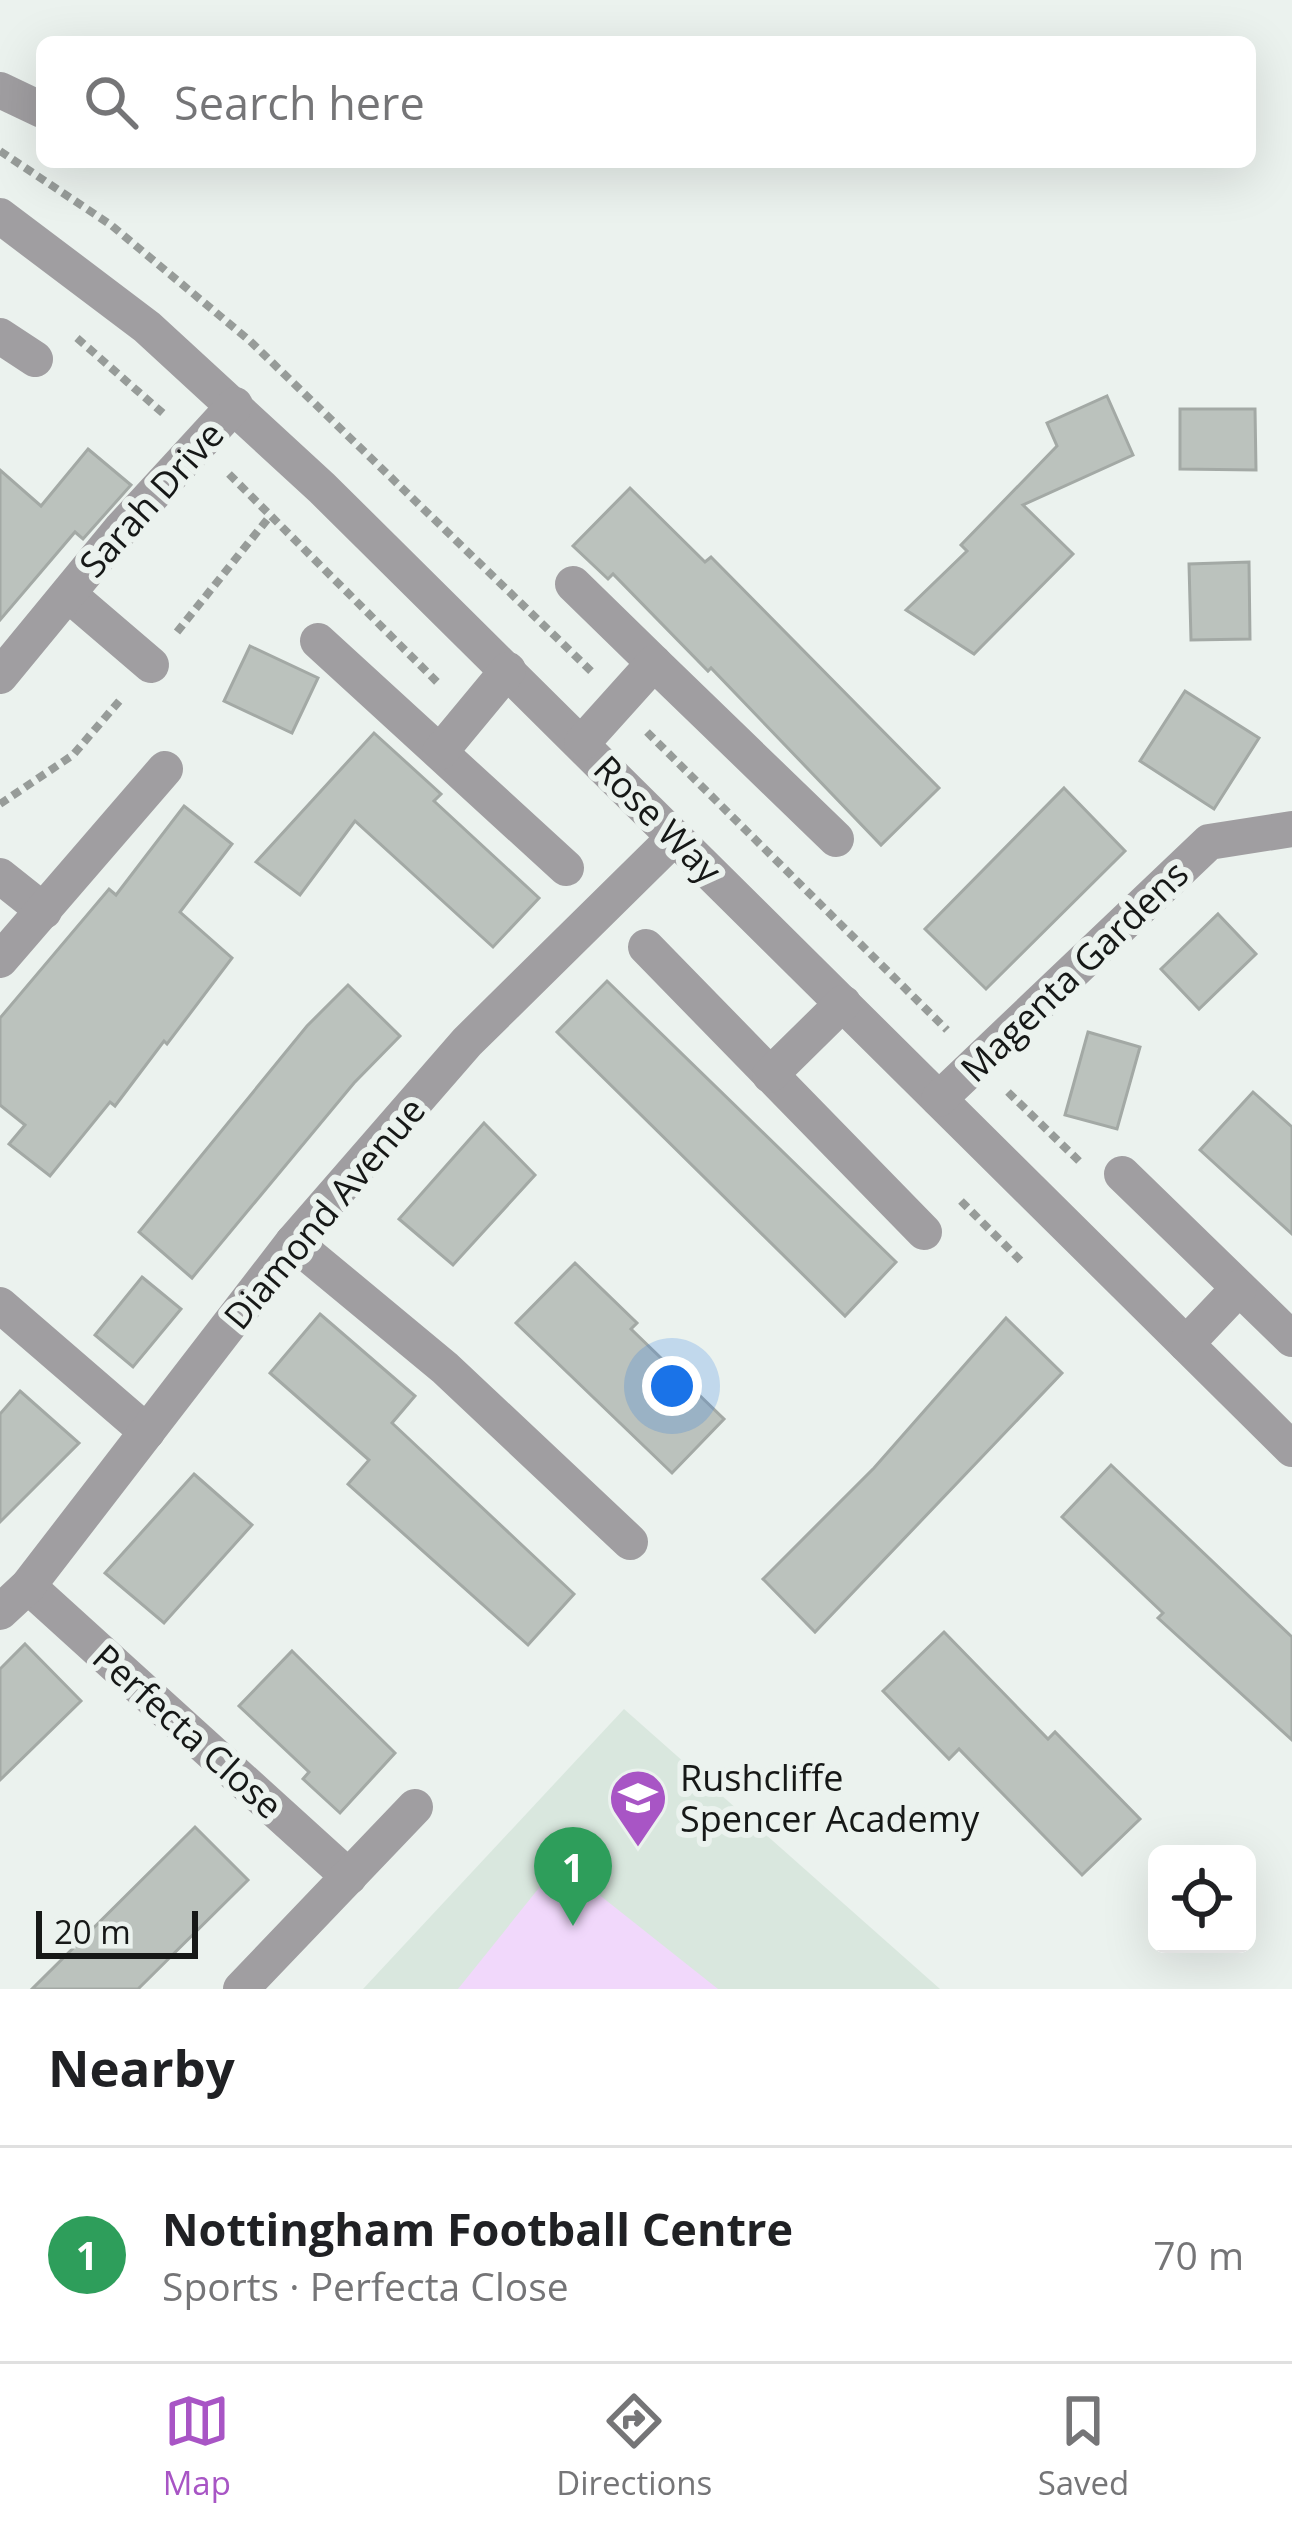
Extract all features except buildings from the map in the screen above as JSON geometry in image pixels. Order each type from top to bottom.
[{"type":"street","points":[[0,90],[36,107]]},
{"type":"street","name":"Rose Way","points":[[0,216],[147,327],[235,405],[1292,1449]]},
{"type":"street","points":[[0,336],[35,359]]},
{"type":"street","name":"Sarah Drive","points":[[0,676],[235,405]]},
{"type":"street","points":[[573,584],[836,839]]},
{"type":"street","name":"Sarah Drive","points":[[68,594],[151,665]]},
{"type":"street","points":[[318,641],[566,868]]},
{"type":"street","points":[[582,743],[654,663]]},
{"type":"street","points":[[440,752],[508,670]]},
{"type":"street","points":[[0,960],[165,769]]},
{"type":"street","name":"Magenta Gardens","points":[[939,1100],[1209,842],[1292,829]]},
{"type":"street","name":"Diamond Avenue","points":[[0,1612],[28,1586],[293,1242],[467,1042],[675,837]]},
{"type":"street","points":[[0,875],[44,911]]},
{"type":"street","points":[[646,947],[924,1232]]},
{"type":"street","points":[[770,1075],[842,1003]]},
{"type":"street","points":[[1122,1174],[1292,1339]]},
{"type":"street","points":[[293,1242],[445,1368],[630,1542]]},
{"type":"street","points":[[1186,1344],[1239,1288]]},
{"type":"street","points":[[0,1305],[147,1432]]},
{"type":"street","name":"Perfecta Close","points":[[28,1586],[349,1877]]},
{"type":"street","points":[[241,1989],[415,1807]]},
{"type":"path","points":[[0,151],[111,225],[250,341],[650,735]]},
{"type":"shaded area","name":"Rushcliffe Spencer Academy","points":[[624,1709],[940,1989],[363,1989]]},
{"type":"shaded area","points":[[559,1863],[718,1989],[458,1989]]},
{"type":"place","name":"Rushcliffe Spencer Academy","points":[[638,1849]]},
{"type":"place","name":"Nottingham Football Centre","points":[[573,1926]]}]
